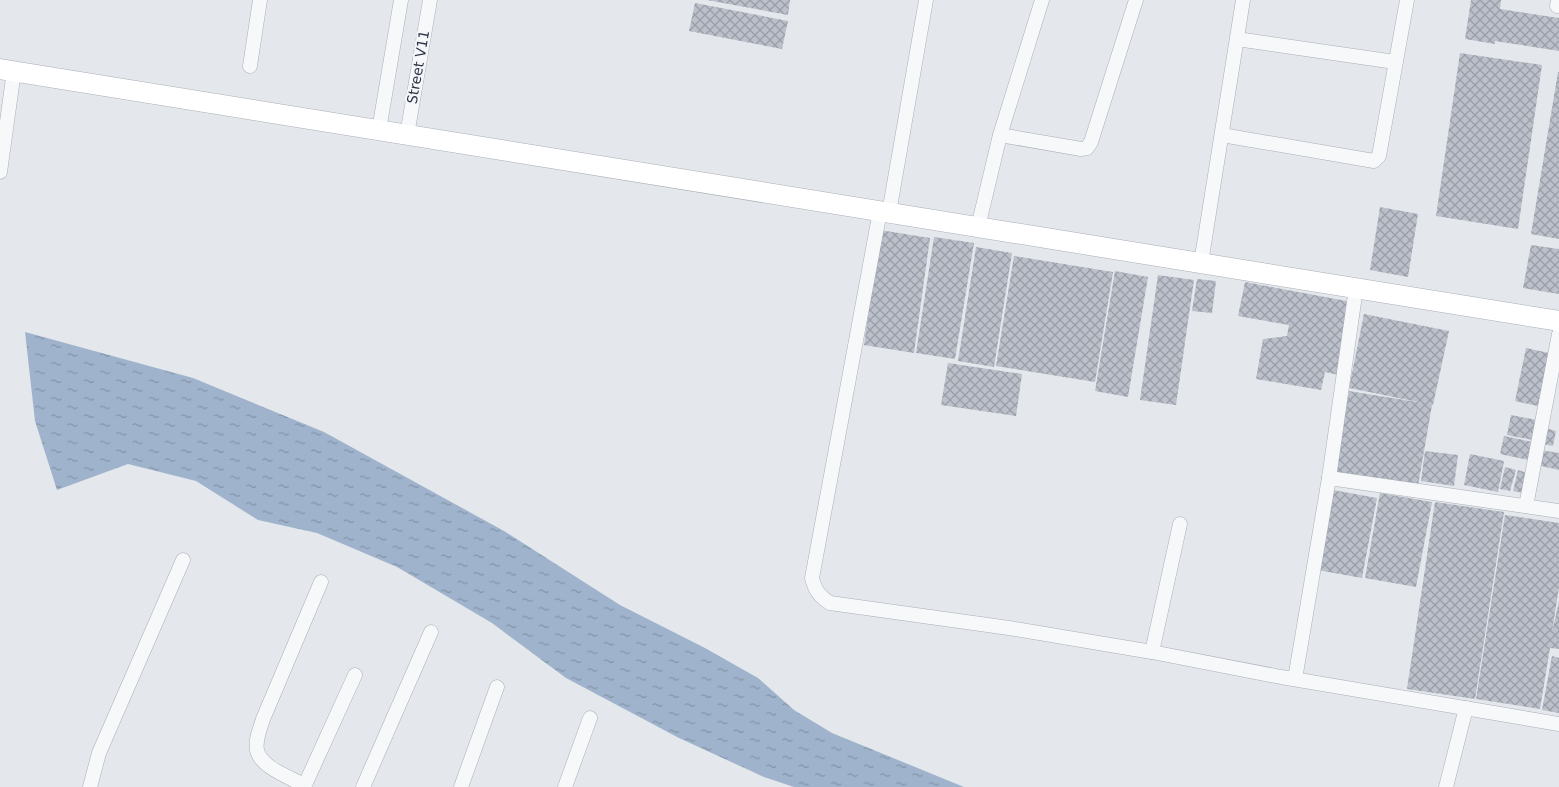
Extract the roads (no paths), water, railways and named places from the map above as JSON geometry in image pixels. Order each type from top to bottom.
[{"type":"street","points":[[250,66],[260,0]]},
{"type":"street","name":"Street V11","points":[[378,130],[401,0]]},
{"type":"street","name":"Street V11","points":[[407,135],[430,0]]},
{"type":"street","points":[[926,0],[812,578],[814,588],[820,597],[830,602],[1009,628],[1559,724]]},
{"type":"street","points":[[978,227],[1000,134],[1042,0]]},
{"type":"street","points":[[1000,134],[1081,149],[1087,148],[1091,142],[1136,0]]},
{"type":"street","points":[[1201,263],[1243,0]]},
{"type":"street","points":[[1222,135],[1374,161],[1379,156],[1407,0]]},
{"type":"street","points":[[1237,39],[1395,62]]},
{"type":"street","points":[[0,172],[7,70],[1559,321]]},
{"type":"street","points":[[1295,679],[1328,478],[1356,288]]},
{"type":"street","points":[[1526,506],[1559,334]]},
{"type":"street","points":[[1328,478],[1559,511]]},
{"type":"street","points":[[1152,652],[1180,524]]},
{"type":"street","points":[[90,787],[99,754],[183,560]]},
{"type":"street","points":[[321,582],[263,719],[257,738],[257,751],[262,761],[304,786],[355,675]]},
{"type":"street","points":[[363,787],[431,632]]},
{"type":"street","points":[[461,787],[498,687]]},
{"type":"street","points":[[1446,787],[1466,708]]},
{"type":"street","points":[[565,787],[590,718]]},
{"type":"water","points":[[25,332],[193,378],[324,432],[504,531],[620,605],[705,648],[758,678],[794,710],[832,733],[964,787],[794,787],[764,777],[679,738],[566,678],[492,623],[397,567],[317,533],[258,520],[196,481],[128,464],[57,490],[35,421]]}]
